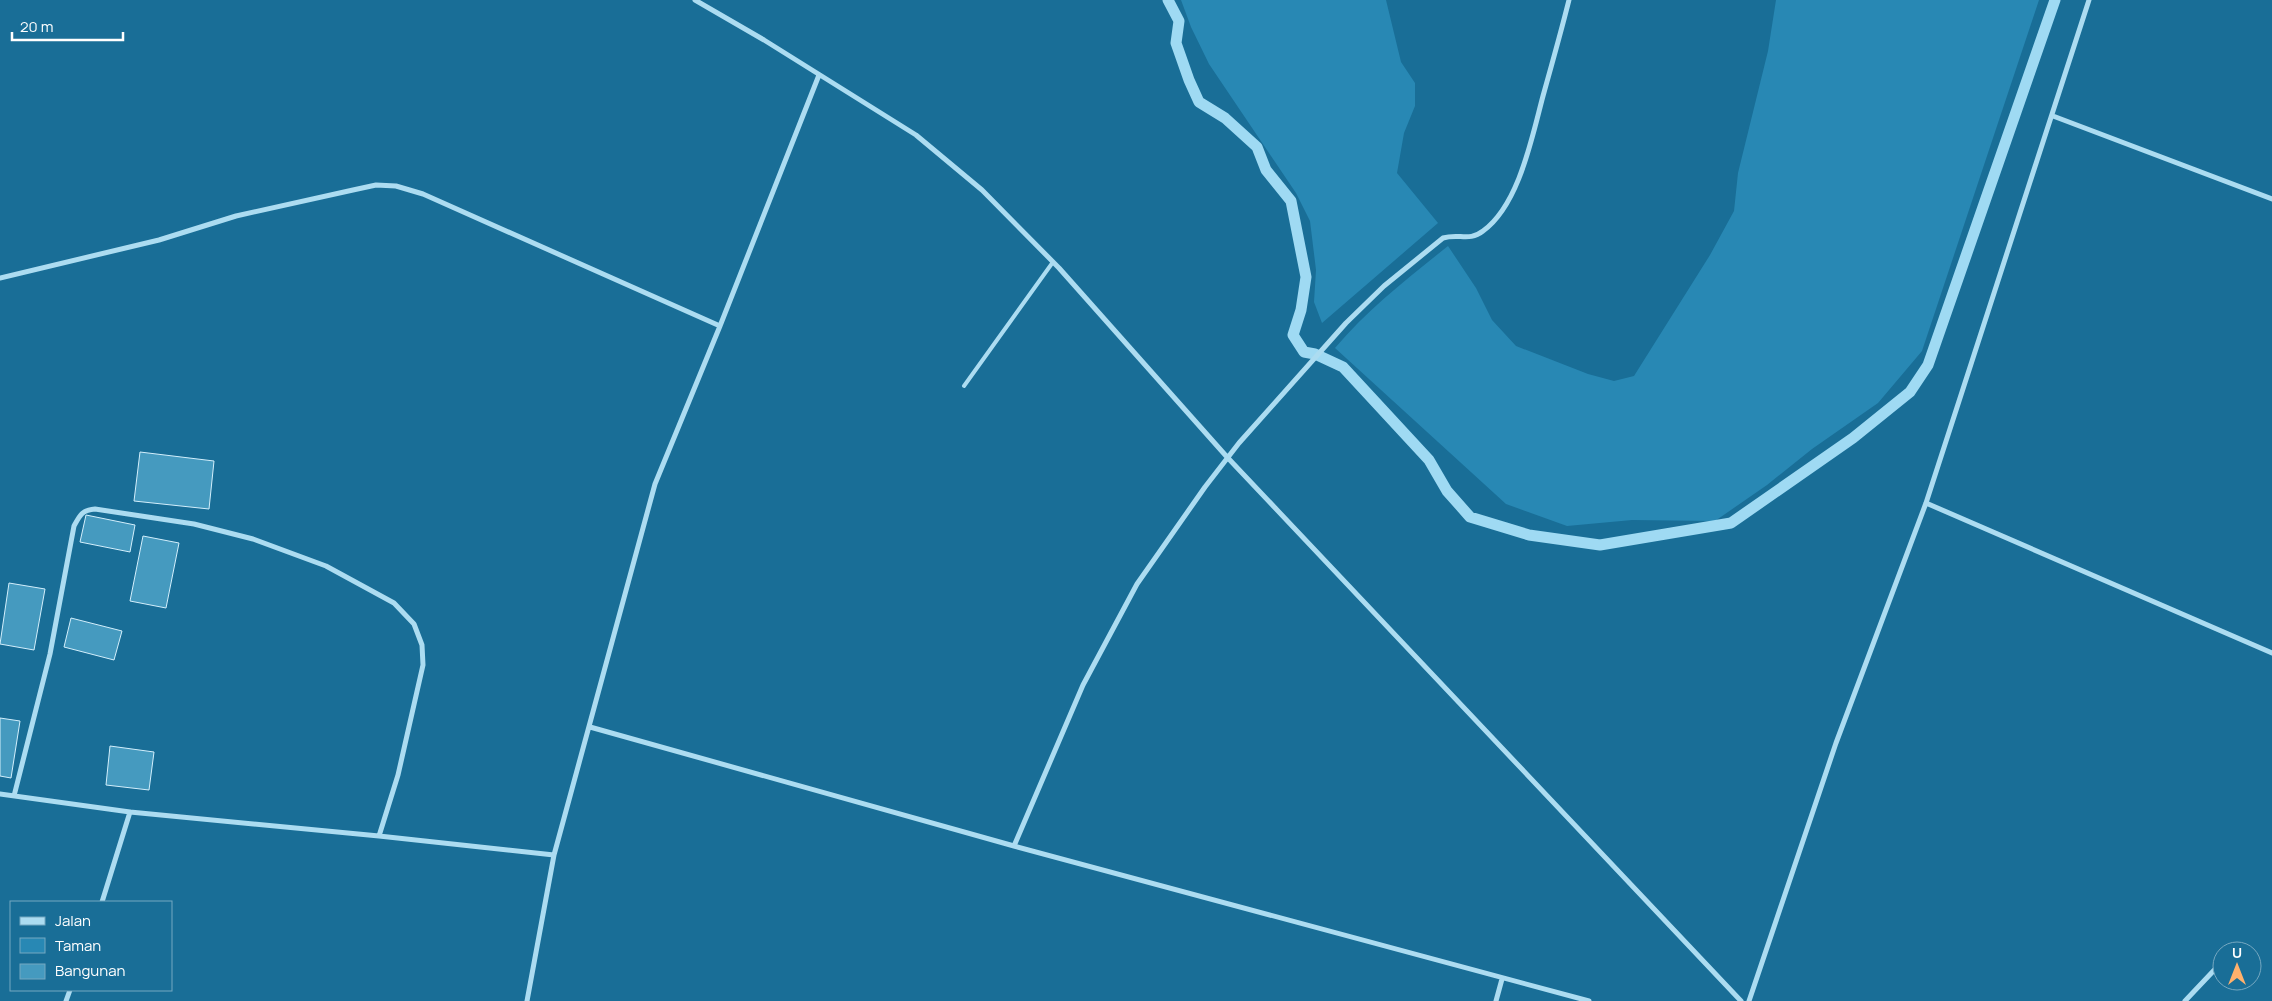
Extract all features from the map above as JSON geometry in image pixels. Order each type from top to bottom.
[{"type":"street","points":[[695,0],[716,10],[916,135],[982,190],[1053,262],[1227,457],[1741,1001]]},
{"type":"street","points":[[1014,846],[1083,685],[1138,584],[1227,457],[1346,323],[1384,286],[1444,238],[1451,235],[1469,238],[1483,231],[1498,217],[1524,166],[1570,0]]},
{"type":"street","points":[[1749,1001],[1836,743],[1926,503],[2053,116],[2089,0]]},
{"type":"street","points":[[527,1001],[554,855],[655,484],[720,326],[819,75]]},
{"type":"street","points":[[2053,116],[2272,200]]},
{"type":"street","points":[[0,278],[159,240],[236,216],[353,190],[376,186],[396,186],[423,194],[720,326]]},
{"type":"street","points":[[1926,503],[2272,653]]},
{"type":"street","points":[[14,796],[50,654],[74,526],[80,514],[86,509],[95,509],[194,524],[253,539],[326,566],[394,603],[414,624],[422,645],[423,665],[398,775],[379,836]]},
{"type":"street","points":[[590,727],[1014,846],[1589,1001]]},
{"type":"street","points":[[0,794],[130,812],[554,855]]},
{"type":"street","points":[[102,901],[130,812]]},
{"type":"street","points":[[2185,1001],[2212,972]]},
{"type":"street","points":[[1496,1001],[1502,979]]},
{"type":"lane","points":[[964,386],[1053,262]]},
{"type":"green space","points":[[1181,0],[1386,0],[1401,62],[1415,83],[1415,106],[1404,133],[1397,173],[1438,223],[1322,323],[1314,302],[1316,270],[1310,221],[1296,193],[1209,64],[1191,27]]},
{"type":"green space","points":[[1776,0],[2039,0],[1922,351],[1878,403],[1715,521],[1632,520],[1567,526],[1506,504],[1335,348],[1375,307],[1448,246],[1476,288],[1492,320],[1516,346],[1588,374],[1614,381],[1634,376],[1710,255],[1734,211],[1738,173],[1768,51]]},
{"type":"building","points":[[140,452],[214,461],[209,509],[134,501]]},
{"type":"building","points":[[86,515],[135,525],[130,552],[80,542]]},
{"type":"building","points":[[143,536],[179,543],[166,608],[130,601]]},
{"type":"building","points":[[9,583],[45,589],[34,650],[0,644]]},
{"type":"building","points":[[71,618],[122,631],[114,660],[64,647]]},
{"type":"building","points":[[0,718],[20,721],[11,778],[0,776]]},
{"type":"building","points":[[110,746],[154,752],[149,790],[106,785]]},
{"type":"waterway","points":[[1168,0],[1179,21],[1176,43],[1199,102],[1225,118],[1257,147],[1266,170],[1291,201],[1306,277],[1301,310],[1293,335],[1304,352],[1315,354],[1343,367],[1429,460],[1447,491],[1470,517],[1529,535],[1600,545],[1731,523],[1853,438],[1910,392],[1928,365],[2055,0]]}]
